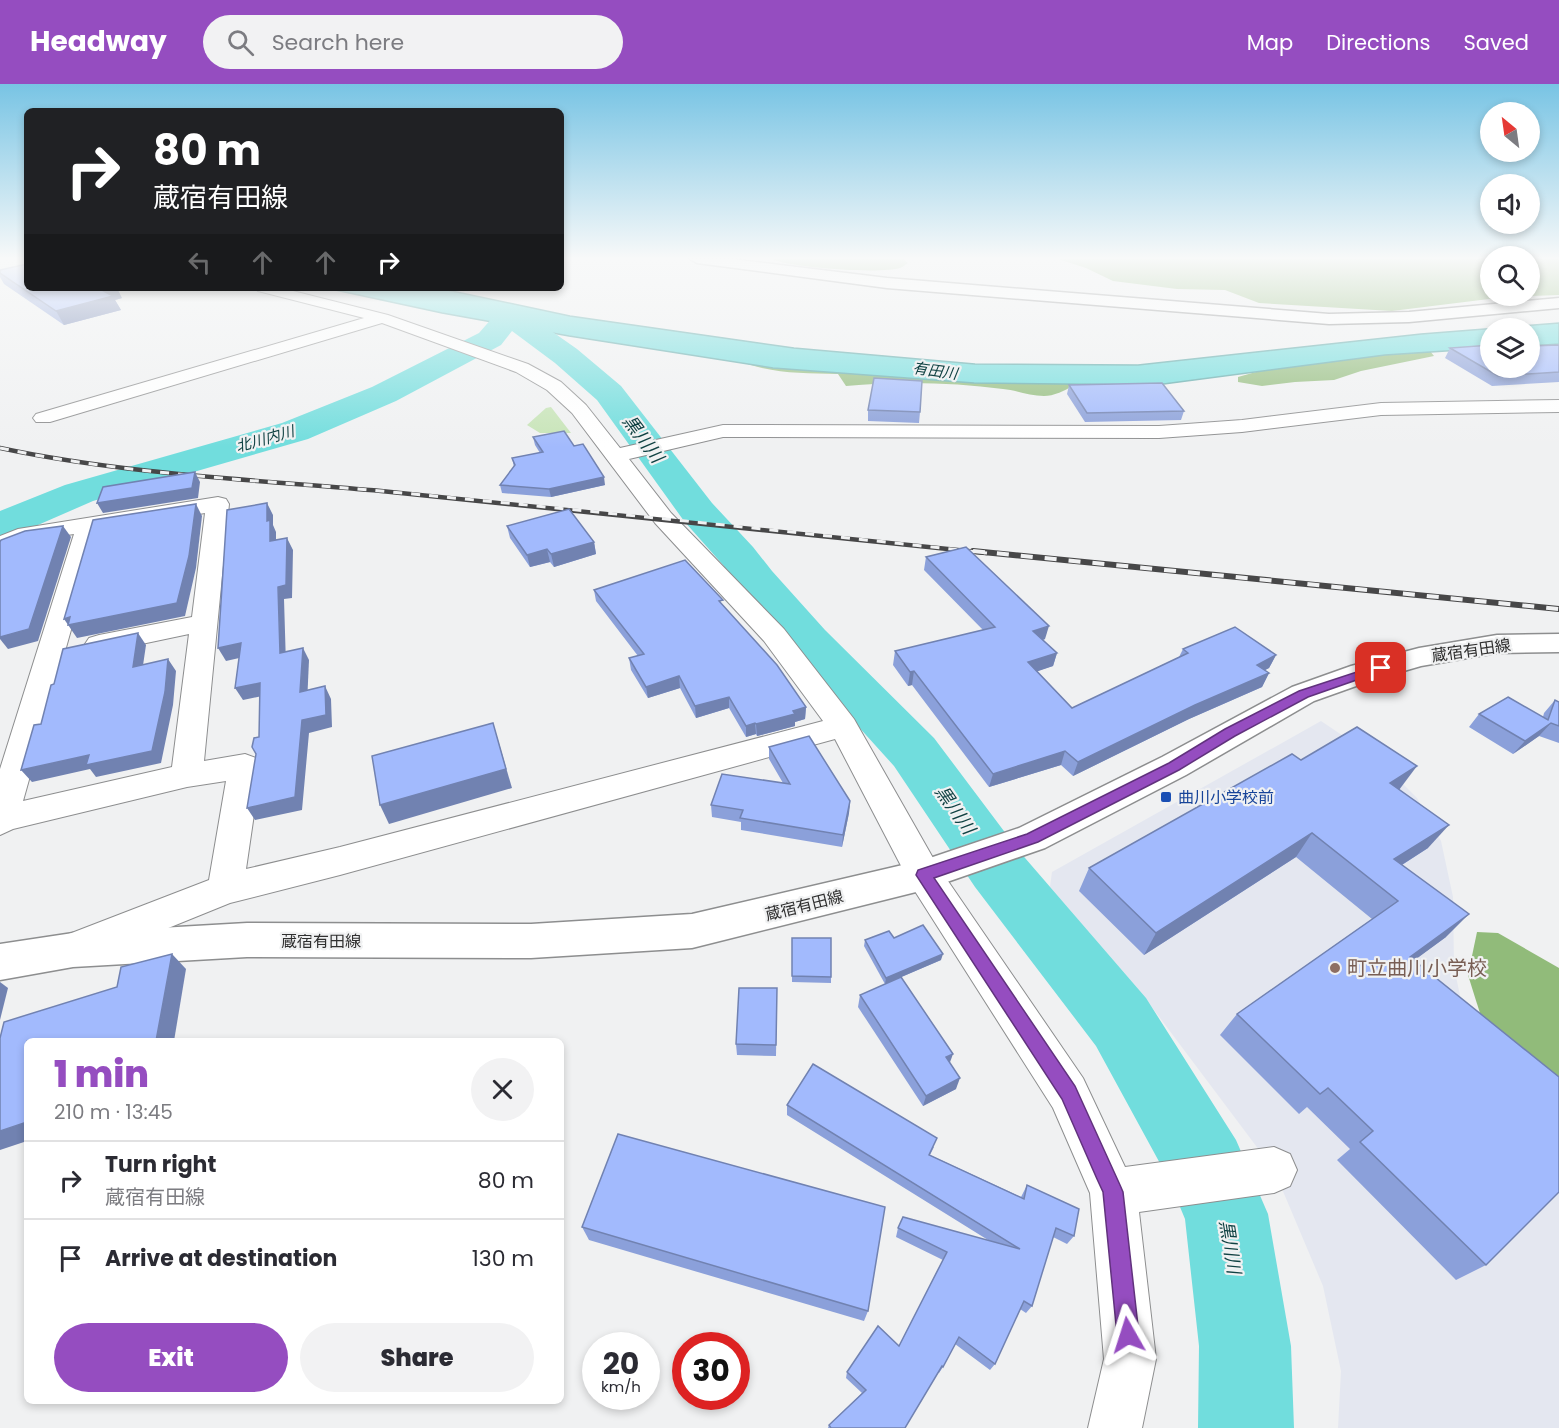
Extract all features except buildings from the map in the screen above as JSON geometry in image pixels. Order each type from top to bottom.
[{"type":"main road","name":"蔵宿有田線","points":[[0,962],[73,950],[247,940],[531,941],[692,931],[812,904],[924,875],[1032,838],[1145,782],[1303,694],[1352,676],[1419,657],[1497,644],[1559,643]]},
{"type":"street","points":[[43,418],[369,322]]},
{"type":"street","points":[[392,322],[522,368],[554,387],[579,409],[618,455],[663,518],[774,635],[843,726],[924,875],[1068,1093],[1113,1192],[1130,1359],[1115,1428]]},
{"type":"street","points":[[618,455],[723,431],[1159,432],[1242,426],[1381,409],[1559,406]]},
{"type":"street","points":[[0,545],[26,534],[218,504],[187,775]]},
{"type":"street","points":[[0,820],[89,524]]},
{"type":"street","points":[[51,654],[205,623]]},
{"type":"street","points":[[73,950],[225,889],[340,861],[843,726]]},
{"type":"street","points":[[0,820],[187,775],[245,766],[225,889]]},
{"type":"street","points":[[1113,1192],[1274,1170]]},
{"type":"shaded area","points":[[1321,721],[1379,760],[1417,798],[1441,841],[1453,897],[1454,967],[1466,1024],[1559,1114],[1559,1428],[1338,1428],[1341,1371],[1323,1286],[1274,1170],[1139,990],[1050,887],[1052,872]]},
{"type":"green space","points":[[1430,351],[1434,356],[1361,371],[1334,380],[1262,386],[1238,382],[1238,377],[1285,366],[1333,359]]},
{"type":"green space","points":[[732,358],[1052,380],[1073,385],[1059,393],[1044,396],[944,384],[885,383],[846,386],[838,374],[771,370]]},
{"type":"green space","points":[[551,407],[571,433],[540,433],[527,425],[546,408]]},
{"type":"green space","points":[[1477,932],[1498,933],[1559,968],[1559,1101],[1484,1026],[1468,975]]},
{"type":"water","name":"有田川","points":[[490,322],[610,322],[794,348],[975,364],[1138,365],[1480,329],[1480,349],[1385,355],[1156,385],[974,383],[773,368]]},
{"type":"water","points":[[1559,323],[1559,344],[1540,345],[1540,325]]},
{"type":"waterway","name":"黒川川","points":[[0,526],[79,493],[295,431],[384,394],[490,339],[504,322]]},
{"type":"waterway","name":"黒川川","points":[[519,322],[566,356],[609,393],[698,512],[738,556],[756,581],[808,641],[914,752],[997,869],[1121,1022],[1207,1169],[1209,1181],[1226,1214],[1245,1346],[1246,1428]]},
{"type":"railway","points":[[0,448],[46,457],[141,470],[381,491],[987,553]]},
{"type":"railway","points":[[973,551],[1559,609]]},
{"type":"place","name":"曲川小学校前","points":[[1166,797]]},
{"type":"place","name":"町立曲川小学校","points":[[1335,968]]},
{"type":"route","points":[[1128,1335],[1113,1192],[1068,1093],[924,875],[1032,838],[1097,807],[1303,694],[1381,668]]},
{"type":"water label","name":"北川内川","points":[[265,439]]}]
